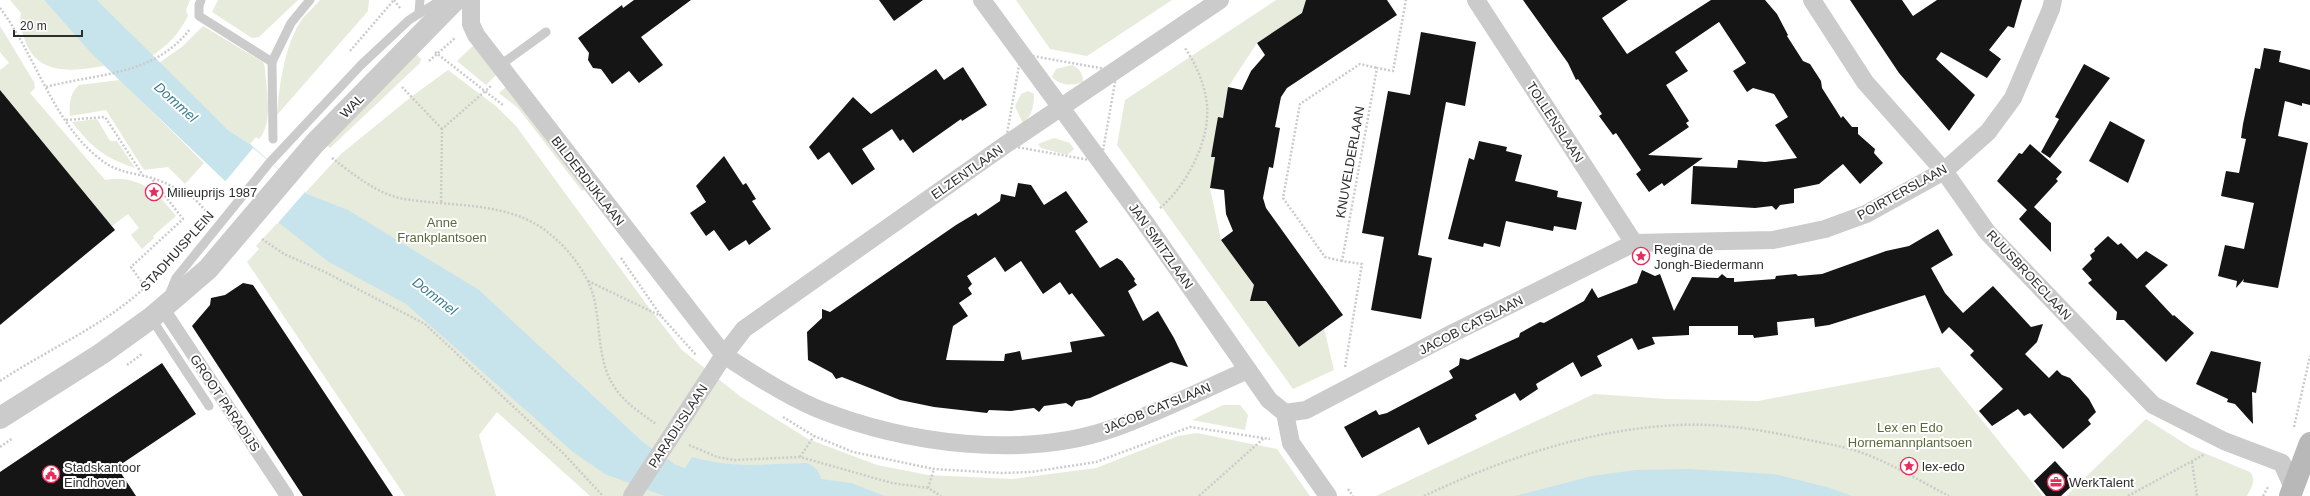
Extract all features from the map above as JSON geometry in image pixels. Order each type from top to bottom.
[{"type":"main road","points":[[2292,493],[2310,443]]},
{"type":"street","name":"WAL","points":[[157,314],[208,269],[316,143],[455,0]]},
{"type":"street","name":"BILDERDIJKLAAN","points":[[471,0],[471,24],[476,35],[724,355]]},
{"type":"street","name":"JAN SMITZLAAN","points":[[982,0],[1144,221],[1269,400],[1285,413]]},
{"type":"street","name":"ELZENTLAAN","points":[[724,355],[744,329],[1060,107],[1220,0]]},
{"type":"street","name":"TOLLENSLAAN","points":[[1476,0],[1634,243]]},
{"type":"street","name":"RUUSBROECLAAN","points":[[1812,0],[1866,82],[1944,171],[1987,232],[2153,405],[2224,442],[2282,464]]},
{"type":"street","name":"POIRTERSLAAN","points":[[1634,243],[1773,240],[1825,229],[1866,214],[1944,171],[1988,132],[2013,98],[2051,9],[2053,0]]},
{"type":"street","name":"JACOB CATSLAAN","points":[[1285,413],[1306,410],[1634,243]]},
{"type":"street","points":[[0,418],[101,354],[157,314]]},
{"type":"street","name":"GROOT PARADIJS","points":[[157,314],[287,496]]},
{"type":"street","name":"JACOB CATSLAAN","points":[[724,355],[747,371],[818,409],[891,432],[939,440],[989,445],[1051,444],[1114,429],[1248,370]]},
{"type":"street","name":"PARADIJSLAAN","points":[[632,496],[724,355]]},
{"type":"street","points":[[1285,413],[1291,443],[1328,496]]},
{"type":"street","points":[[2282,464],[2292,493]]},
{"type":"lane","points":[[201,0],[199,5],[199,16],[272,62]]},
{"type":"lane","points":[[273,139],[272,62],[291,23],[310,0]]},
{"type":"lane","points":[[419,12],[420,0]]},
{"type":"lane","name":"WAL","points":[[238,202],[270,162],[361,64],[419,12],[441,0]]},
{"type":"lane","points":[[502,70],[546,32]]},
{"type":"lane","name":"STADHUISPLEIN","points":[[157,314],[176,278],[238,202]]},
{"type":"lane","points":[[157,314],[209,406]]},
{"type":"path","points":[[1354,385],[1344,366],[1362,264],[1325,257],[1283,198],[1300,104],[1360,64],[1393,71],[1406,0]]},
{"type":"path","points":[[0,8],[12,24],[29,59],[65,120],[92,153],[110,168],[144,178],[151,178],[194,198],[201,207]]},
{"type":"path","points":[[1144,221],[1172,198],[1189,173],[1199,152],[1204,130],[1207,106],[1202,81],[1188,52],[1173,31]]},
{"type":"path","points":[[46,87],[71,80],[97,78],[126,71],[164,54],[180,41]]},
{"type":"path","points":[[437,54],[506,108]]},
{"type":"path","name":"KNUVELDERLAAN","points":[[1342,260],[1377,68]]},
{"type":"path","points":[[402,87],[442,129],[441,202]]},
{"type":"path","points":[[442,129],[484,91]]},
{"type":"path","points":[[65,120],[105,116],[144,178]]},
{"type":"path","points":[[329,156],[359,179],[404,199],[441,202],[494,211],[534,223],[550,233],[567,250],[588,281],[594,298],[607,373],[616,389],[668,442],[692,447],[717,457],[734,460],[800,457],[892,484],[928,488],[941,496]]},
{"type":"path","points":[[151,178],[183,219],[131,267],[146,288],[157,314]]},
{"type":"path","name":"STADHUISPLEIN","points":[[210,215],[215,210]]},
{"type":"path","points":[[261,238],[284,254],[323,271],[425,324],[563,453],[603,496]]},
{"type":"path","points":[[618,254],[661,316],[696,355],[714,372]]},
{"type":"path","name":"STADHUISPLEIN","points":[[0,381],[96,326],[146,288],[161,271]]},
{"type":"path","points":[[588,281],[661,316]]},
{"type":"path","points":[[2293,430],[2310,356]]},
{"type":"path","points":[[1424,496],[1464,477],[1536,451],[1637,429],[1679,425],[1768,431],[1860,452],[1892,466],[1950,496]]},
{"type":"path","points":[[800,457],[814,436]]},
{"type":"path","points":[[1199,496],[1264,438]]},
{"type":"path","points":[[2128,496],[2192,462],[2224,442]]},
{"type":"path","points":[[2192,462],[2197,496]]},
{"type":"path","points":[[2263,496],[2282,464]]},
{"type":"path","points":[[928,488],[934,469]]},
{"type":"green space","points":[[10,0],[44,0],[104,66],[70,70],[49,66],[40,61],[32,54],[26,43],[21,28],[21,13]]},
{"type":"green space","points":[[97,0],[190,0],[186,10],[188,16],[177,34],[152,56]]},
{"type":"green space","points":[[218,0],[298,0],[259,37],[252,38],[212,12]]},
{"type":"green space","points":[[320,0],[369,0],[368,11],[277,115],[281,78],[287,52],[303,18]]},
{"type":"green space","points":[[1016,0],[1172,0],[1087,56],[1050,49]]},
{"type":"green space","points":[[1276,0],[1322,0],[1257,43],[1228,87],[1210,188],[1221,240],[1299,347],[1324,328],[1334,370],[1293,389],[1117,145],[1125,100]]},
{"type":"green space","points":[[0,26],[34,82],[35,88],[30,93],[105,180],[117,179],[137,182],[154,192],[176,216],[153,236],[154,238],[142,249],[131,235],[139,228],[128,214],[112,226],[0,91],[0,70],[9,63],[0,52]]},
{"type":"green space","points":[[203,26],[263,62],[265,68],[268,115],[264,132],[259,139],[256,137],[250,144],[228,130],[159,63],[183,46]]},
{"type":"green space","points":[[474,45],[496,75],[486,85],[457,61]]},
{"type":"green space","points":[[416,54],[421,59],[420,63],[330,148],[323,142]]},
{"type":"green space","points":[[1072,65],[1080,72],[1083,82],[1063,84],[1052,77],[1056,69]]},
{"type":"green space","name":"Anne Frankplantsoen","points":[[448,70],[497,107],[516,126],[647,305],[682,350],[741,397],[808,439],[877,465],[928,475],[1012,479],[1096,468],[1178,436],[1197,433],[1277,449],[1310,496],[590,496],[497,412],[479,435],[496,496],[405,496],[247,262],[259,249],[256,246],[341,154],[411,97]]},
{"type":"green space","points":[[120,80],[204,163],[185,184],[168,167],[144,170],[106,110],[70,116],[71,99],[79,85]]},
{"type":"green space","points":[[506,87],[585,189],[582,191],[518,108],[499,93]]},
{"type":"green space","points":[[1028,91],[1034,94],[1034,102],[1030,114],[1023,124],[1015,106],[1021,94]]},
{"type":"green space","points":[[97,119],[110,141],[117,141],[135,168],[115,160],[100,151],[86,139],[72,122]]},
{"type":"green space","points":[[1054,138],[1070,143],[1074,149],[1067,155],[1041,148],[1038,144]]},
{"type":"green space","name":"Lex en Edo Hornemannplantsoen","points":[[1939,367],[2043,496],[1376,496],[1594,394],[1668,399],[1758,401]]},
{"type":"green space","points":[[1223,405],[1240,405],[1248,415],[1245,430],[1192,420]]},
{"type":"green space","points":[[2146,419],[2192,448],[2250,472],[2253,481],[2252,487],[2247,496],[2066,496]]},
{"type":"water","name":"Dommel","points":[[44,0],[97,0],[228,130],[250,144],[307,194],[348,210],[479,290],[644,443],[676,465],[685,468],[692,457],[722,463],[750,465],[807,463],[816,469],[821,479],[851,483],[885,496],[664,496],[605,474],[573,452],[406,304],[329,262],[225,181],[92,54]]},
{"type":"water","points":[[1688,469],[1774,474],[1827,487],[1852,496],[1515,496],[1592,476],[1635,470]]},
{"type":"pier","points":[[253,148],[305,192],[277,224],[224,183]]},
{"type":"building","points":[[634,0],[691,0],[641,37],[663,65],[639,83],[629,71],[612,84],[601,69],[593,68],[588,60],[589,53],[578,38],[622,5],[623,8]]},
{"type":"building","points":[[879,0],[923,0],[894,21]]},
{"type":"building","points":[[1306,0],[1387,0],[1397,15],[1287,88],[1281,97],[1275,127],[1280,128],[1273,168],[1269,167],[1263,198],[1266,208],[1343,315],[1299,347],[1266,301],[1250,301],[1254,285],[1221,240],[1233,231],[1226,214],[1224,190],[1210,188],[1215,157],[1211,157],[1216,128],[1218,117],[1223,118],[1228,87],[1242,90],[1251,71],[1265,55],[1257,43],[1302,13]]},
{"type":"building","points":[[1523,0],[1628,0],[1602,18],[1627,54],[1711,0],[1765,0],[1777,14],[1788,35],[1787,36],[1803,61],[1810,64],[1821,81],[1822,88],[1841,118],[1843,116],[1852,127],[1858,127],[1858,134],[1875,149],[1874,153],[1883,163],[1860,184],[1843,164],[1819,184],[1794,189],[1794,203],[1780,205],[1776,210],[1772,206],[1755,208],[1691,204],[1693,166],[1737,168],[1738,160],[1765,162],[1797,158],[1775,125],[1788,117],[1774,94],[1753,88],[1747,92],[1733,71],[1746,63],[1719,22],[1675,52],[1688,71],[1666,85],[1689,121],[1686,123],[1689,127],[1648,155],[1703,158],[1664,186],[1662,183],[1649,192],[1636,174],[1641,170],[1616,133],[1613,135],[1599,116],[1602,114],[1578,79],[1576,80],[1568,63]]},
{"type":"building","points":[[1850,0],[1902,0],[1913,16],[1937,0],[2022,0],[2014,28],[2008,26],[1989,50],[2001,59],[1987,78],[1941,52],[1936,59],[1975,95],[1949,131],[1899,73]]},
{"type":"building","points":[[1421,32],[1476,42],[1465,106],[1446,102],[1418,255],[1432,258],[1421,319],[1371,310],[1384,237],[1362,233],[1388,91],[1410,95]]},
{"type":"building","points":[[2264,48],[2281,51],[2279,62],[2310,70],[2310,105],[2302,103],[2302,106],[2285,101],[2278,136],[2308,143],[2278,288],[2243,282],[2244,279],[2236,288],[2237,281],[2218,276],[2225,245],[2244,249],[2254,203],[2221,196],[2226,171],[2239,173],[2246,139],[2241,138],[2243,124],[2255,68],[2260,69]]},
{"type":"building","points":[[2084,64],[2110,78],[2050,158],[2041,152],[2059,119],[2055,117]]},
{"type":"building","points":[[963,67],[987,105],[962,121],[961,119],[913,153],[903,139],[900,141],[892,129],[862,149],[875,169],[852,185],[829,152],[818,160],[809,147],[853,97],[871,114],[936,69],[944,80]]},
{"type":"building","points":[[0,90],[115,230],[0,325]]},
{"type":"building","points":[[2110,121],[2145,140],[2128,183],[2089,161]]},
{"type":"building","points":[[1479,141],[1507,147],[1506,151],[1522,155],[1515,181],[1558,191],[1557,197],[1582,202],[1576,230],[1554,226],[1553,231],[1506,221],[1500,247],[1484,243],[1483,247],[1448,239],[1469,158],[1474,160]]},
{"type":"building","points":[[2030,144],[2062,172],[2056,179],[2058,181],[2034,207],[2051,223],[2051,252],[2019,219],[2027,210],[1997,181],[2019,153],[2022,154]]},
{"type":"building","points":[[724,156],[743,185],[746,183],[756,199],[752,201],[771,229],[749,245],[746,240],[729,251],[714,230],[706,236],[690,213],[706,202],[696,186]]},
{"type":"building","points":[[1018,183],[1031,185],[1044,205],[1066,191],[1088,222],[1075,231],[1100,268],[1117,258],[1122,261],[1135,279],[1134,281],[1137,285],[1128,291],[1143,321],[1158,311],[1174,338],[1188,367],[1171,362],[1090,398],[1076,401],[1072,407],[1066,403],[1044,406],[1039,412],[1034,408],[1011,411],[989,410],[987,413],[934,407],[900,400],[842,377],[836,379],[832,373],[808,360],[807,332],[822,318],[822,309],[830,312],[956,225],[976,213],[978,216],[1000,201],[1001,194],[1015,197]],"holes":[[[995,257],[1005,272],[1021,261],[1043,294],[1060,282],[1069,295],[1072,293],[1105,336],[1070,342],[1072,352],[1022,360],[1020,351],[1005,354],[1004,361],[946,360],[953,326],[968,316],[959,303],[972,294],[968,288],[972,284],[967,276]]]},
{"type":"building","points":[[1938,229],[1953,255],[1931,268],[1945,293],[1963,313],[1993,286],[2031,327],[2043,324],[2037,342],[2025,354],[2049,378],[2057,370],[2062,375],[2070,378],[2089,399],[2096,412],[2088,420],[2091,424],[2063,449],[2030,413],[2024,416],[2018,409],[1992,426],[1979,411],[2003,389],[1970,355],[1974,351],[1949,327],[1942,334],[1925,295],[1829,325],[1815,327],[1814,318],[1777,322],[1778,335],[1754,338],[1753,335],[1738,335],[1738,326],[1689,326],[1689,335],[1652,337],[1655,344],[1638,350],[1632,338],[1597,356],[1602,366],[1581,377],[1573,362],[1536,384],[1538,389],[1520,401],[1515,393],[1475,415],[1477,419],[1428,445],[1419,427],[1362,458],[1344,427],[1376,410],[1379,415],[1387,413],[1453,378],[1449,371],[1459,365],[1460,358],[1468,360],[1519,337],[1520,333],[1540,322],[1544,323],[1584,301],[1592,288],[1598,298],[1637,283],[1642,270],[1655,276],[1660,274],[1674,311],[1692,277],[1718,278],[1722,274],[1727,278],[1734,278],[1734,282],[1775,279],[1776,276],[1796,274],[1798,276],[1822,274],[1886,251],[1909,246]]},
{"type":"building","points":[[2108,236],[2118,245],[2121,243],[2137,259],[2146,251],[2168,265],[2145,286],[2173,316],[2174,315],[2194,333],[2166,362],[2124,320],[2116,320],[2117,312],[2088,283],[2092,280],[2082,269],[2092,259],[2090,255],[2095,251],[2094,249]]},
{"type":"building","points":[[243,283],[253,285],[393,496],[303,496],[192,326],[210,305],[211,298],[225,295]]},
{"type":"building","points":[[2211,351],[2261,362],[2256,393],[2252,392],[2253,424],[2235,404],[2227,402],[2228,399],[2196,384]]},
{"type":"building","points":[[162,363],[196,414],[117,467],[136,496],[0,496],[0,472]]},
{"type":"building","points":[[2055,461],[2075,483],[2061,496],[2046,496],[2034,481]]},
{"type":"place","name":"Milieuprijs 1987","points":[[154,192]]},
{"type":"place","name":"Regina de Jongh-Biedermann","points":[[1641,256]]},
{"type":"place","name":"lex-edo","points":[[1909,466]]},
{"type":"place","name":"Stadskantoor Eindhoven","points":[[51,474]]},
{"type":"place","name":"WerkTalent","points":[[2056,482]]}]
